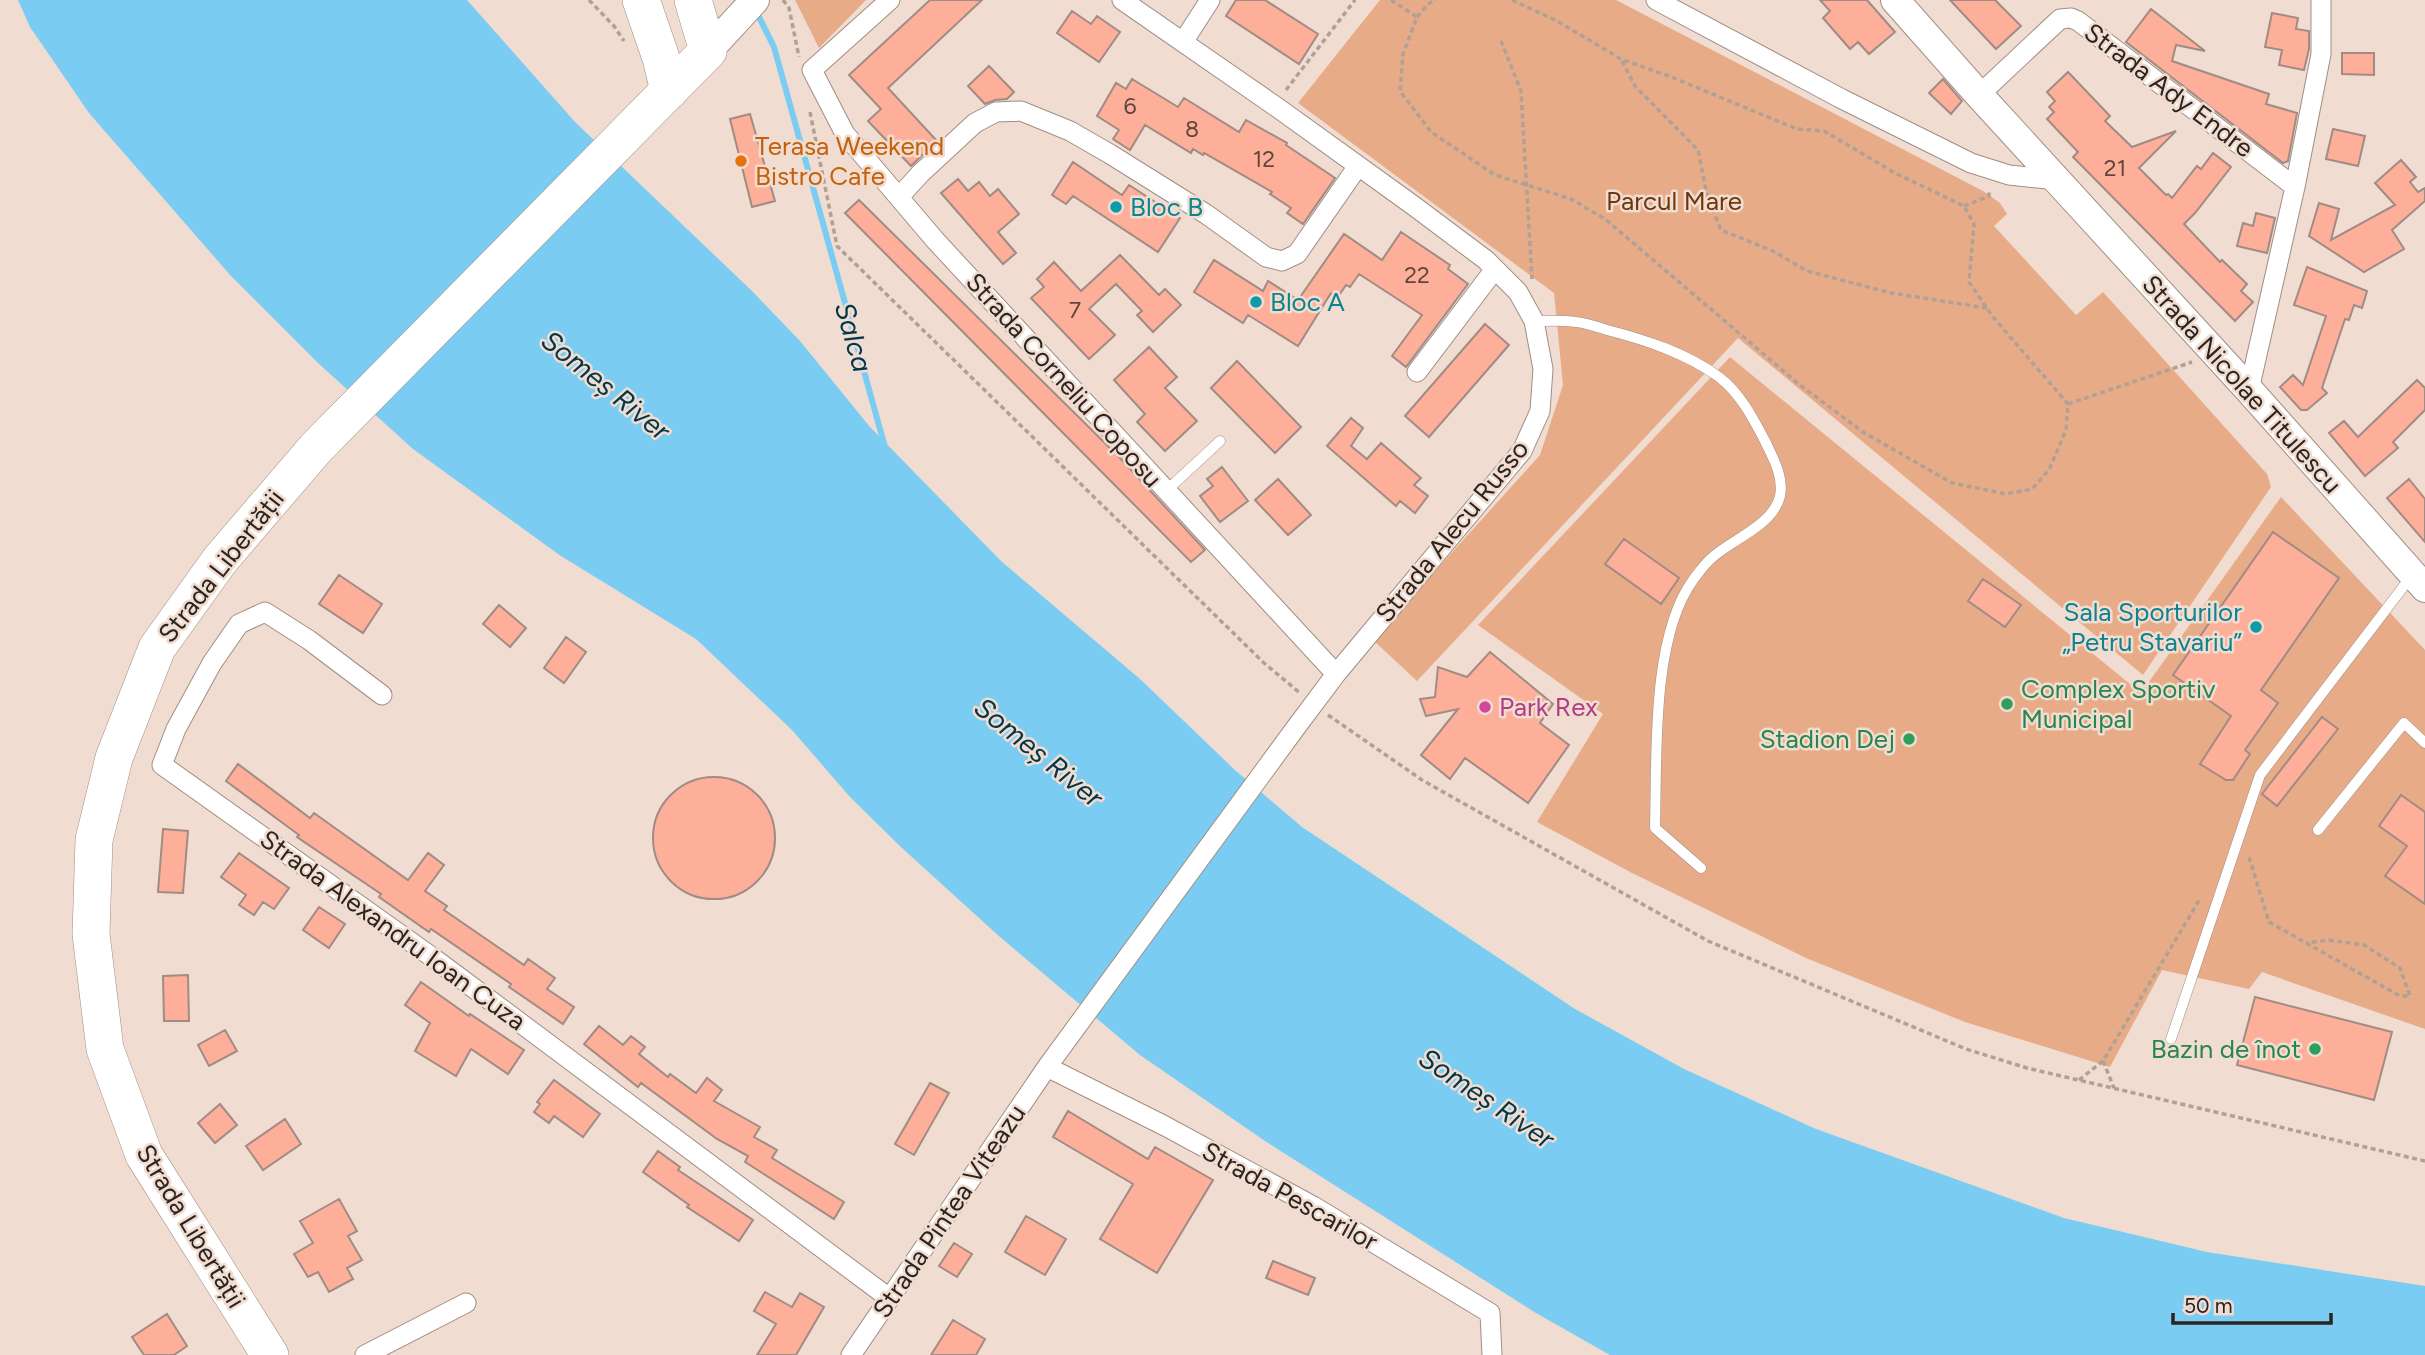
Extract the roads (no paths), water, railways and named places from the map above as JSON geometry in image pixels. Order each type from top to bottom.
[{"type":"highway","points":[[641,0],[668,91]]},
{"type":"highway","points":[[693,0],[708,51]]},
{"type":"highway","name":"Strada Libertății","points":[[270,1355],[144,1156],[105,1049],[91,934],[94,840],[114,758],[157,648],[220,560],[316,448],[708,51]]},
{"type":"main road","points":[[708,51],[755,0]]},
{"type":"main road","name":"Strada Nicolae Titulescu","points":[[1895,0],[2419,581]]},
{"type":"street","name":"Strada Corneliu Coposu","points":[[890,0],[806,66],[845,134],[936,240],[1336,674]]},
{"type":"street","name":"Strada Alecu Russo","points":[[1122,0],[1274,105],[1495,269],[1518,292],[1531,316],[1543,369],[1540,411],[1522,452],[1336,674],[1297,726]]},
{"type":"street","points":[[1183,42],[1210,0]]},
{"type":"street","points":[[1656,0],[1842,99],[1989,170],[2009,176],[2057,180]]},
{"type":"street","points":[[2249,390],[2295,187],[2321,54],[2321,0]]},
{"type":"street","name":"Strada Ady Endre","points":[[1979,95],[2060,19],[2078,20],[2295,187]]},
{"type":"street","points":[[899,197],[920,173],[975,123],[996,112],[1021,111],[1070,131],[1206,214],[1266,257],[1282,261],[1297,254],[1358,166]]},
{"type":"street","points":[[1417,372],[1495,269]]},
{"type":"street","name":"Strada Alexandru Ioan Cuza","points":[[382,695],[309,640],[265,612],[239,624],[212,663],[176,729],[162,765],[432,957],[889,1298]]},
{"type":"street","name":"Strada Pintea Viteazu","points":[[850,1355],[1047,1067],[1297,726]]},
{"type":"street","name":"Strada Pescarilor","points":[[1047,1067],[1165,1126],[1313,1206],[1490,1313],[1492,1355]]},
{"type":"street","points":[[365,1355],[468,1308]]},
{"type":"lane","points":[[1531,316],[1578,322],[1648,341],[1688,359],[1720,378],[1744,404],[1774,460],[1780,479],[1780,496],[1773,511],[1712,558],[1692,582],[1678,610],[1661,677],[1655,828],[1701,868]]},
{"type":"lane","points":[[1166,491],[1220,441]]},
{"type":"lane","points":[[2171,1039],[2260,775],[2419,581]]},
{"type":"lane","points":[[2318,830],[2404,723],[2425,743]]},
{"type":"water","name":"Someș River","points":[[18,0],[467,0],[575,122],[753,292],[800,341],[870,427],[1001,561],[1140,679],[1236,771],[1302,827],[1575,1009],[1684,1069],[1816,1129],[2064,1218],[2207,1252],[2425,1286],[2425,1355],[1610,1355],[1536,1313],[1265,1141],[1140,1055],[1000,937],[902,848],[850,797],[792,730],[696,639],[561,556],[413,449],[318,363],[231,276],[89,113],[30,27]]},
{"type":"waterway","name":"Salca","points":[[756,11],[774,47],[885,447]]},
{"type":"place","name":"Terasa Weekend Bistro Cafe","points":[[741,161]]},
{"type":"place","name":"Bloc B","points":[[1116,207]]},
{"type":"place","name":"Bloc A","points":[[1256,302]]},
{"type":"place","name":"Sala Sporturilor „Petru Stavariu”","points":[[2256,627]]},
{"type":"place","name":"Complex Sportiv Municipal","points":[[2007,704]]},
{"type":"place","name":"Park Rex","points":[[1485,707]]},
{"type":"place","name":"Stadion Dej","points":[[1909,739]]},
{"type":"place","name":"Bazin de înot","points":[[2315,1049]]},
{"type":"park label","name":"Parcul Mare","points":[[1674,201]]}]
